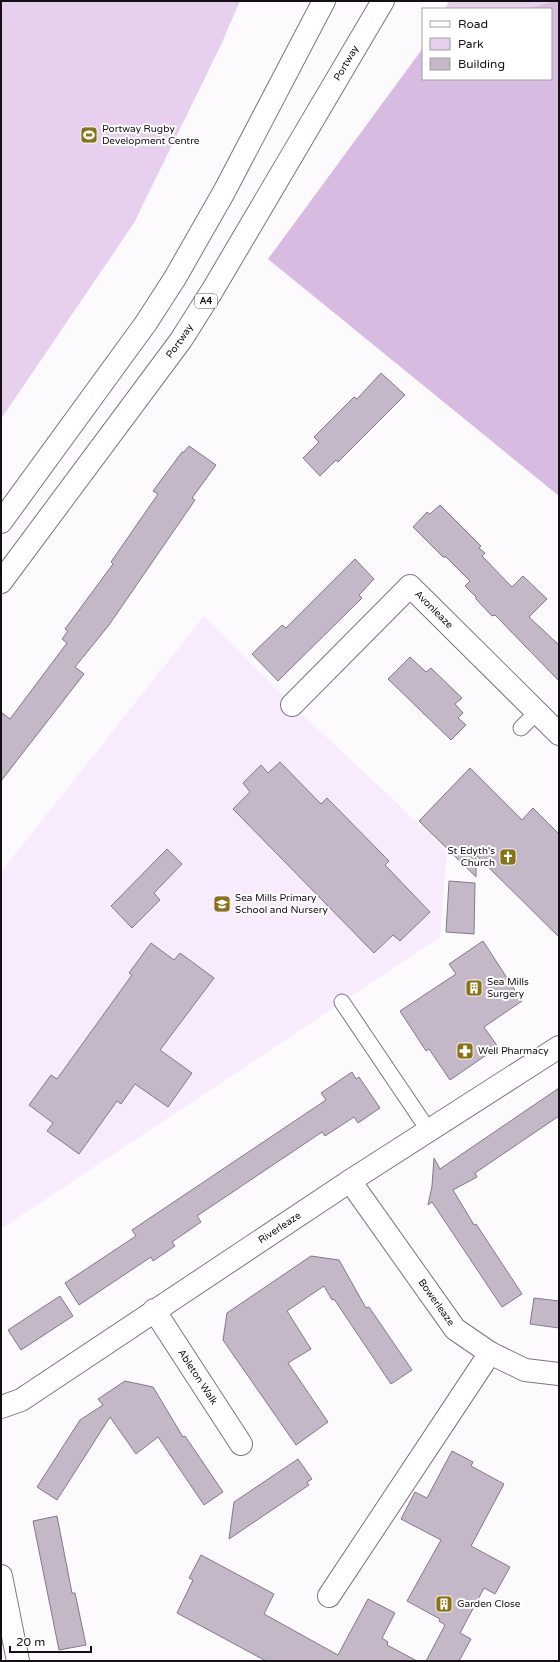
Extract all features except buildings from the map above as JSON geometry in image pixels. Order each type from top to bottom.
[{"type":"main road","points":[[1,522],[146,324],[175,278],[224,192],[324,1]]},
{"type":"main road","name":"Portway","points":[[1,582],[181,340],[212,291],[383,1]]},
{"type":"main road","name":"Avonleaze","points":[[292,705],[410,586],[559,734]]},
{"type":"main road","name":"Riverleaze","points":[[1,1407],[21,1400],[154,1310],[559,1047]]},
{"type":"main road","name":"Bowerleaze","points":[[350,1182],[455,1329],[490,1353],[525,1370],[559,1374]]},
{"type":"main road","name":"Ableton Walk","points":[[154,1310],[241,1444]]},
{"type":"main road","points":[[329,1596],[490,1353]]},
{"type":"main road","points":[[1,1576],[18,1661]]},
{"type":"lane","points":[[522,728],[537,712]]},
{"type":"lane","points":[[342,1002],[429,1131]]},
{"type":"shaded area","points":[[559,1],[559,496],[268,259],[422,49],[422,80],[552,80],[552,8],[530,8]]},
{"type":"shaded area","name":"Sea Mills Primary School and Nursery","points":[[204,616],[292,705],[447,852],[440,937],[1,1229],[1,872]]},
{"type":"green space","name":"Portway Rugby Development Centre","points":[[1,1],[240,1],[220,47],[134,223],[1,419]]},
{"type":"green space","points":[[449,1],[554,1],[530,8],[446,8]]},
{"type":"place","name":"Portway Rugby Development Centre","points":[[89,135]]},
{"type":"place","name":"St Edyth's Church","points":[[508,857]]},
{"type":"place","name":"Sea Mills Primary School and Nursery","points":[[222,904]]},
{"type":"place","name":"Sea Mills Surgery","points":[[474,988]]},
{"type":"place","name":"Well Pharmacy","points":[[465,1051]]},
{"type":"place","name":"Garden Close","points":[[444,1604]]}]
